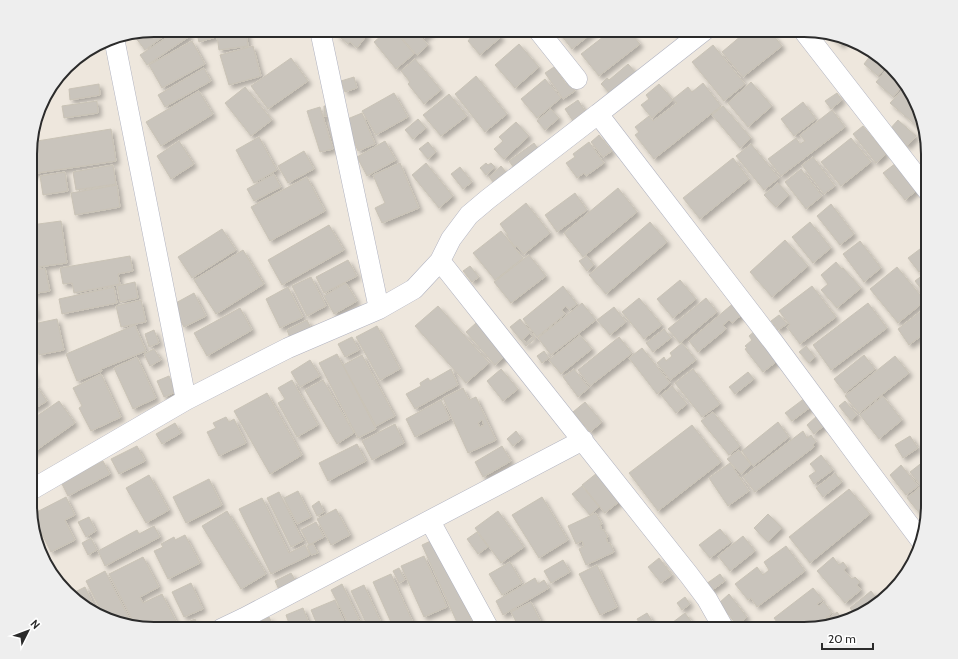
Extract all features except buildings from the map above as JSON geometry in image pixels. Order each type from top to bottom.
[{"type":"street","points":[[321,37],[379,309]]},
{"type":"street","points":[[544,37],[577,78]]},
{"type":"street","points":[[37,487],[186,400],[288,348],[379,309],[414,289],[440,261],[451,239],[469,215],[696,37]]},
{"type":"street","points":[[808,37],[921,182]]},
{"type":"street","points":[[115,43],[186,400]]},
{"type":"street","points":[[598,114],[774,343],[917,535]]},
{"type":"street","points":[[440,261],[694,581],[707,599],[720,622]]},
{"type":"street","points":[[236,622],[583,440]]},
{"type":"street","points":[[430,521],[485,622]]}]
